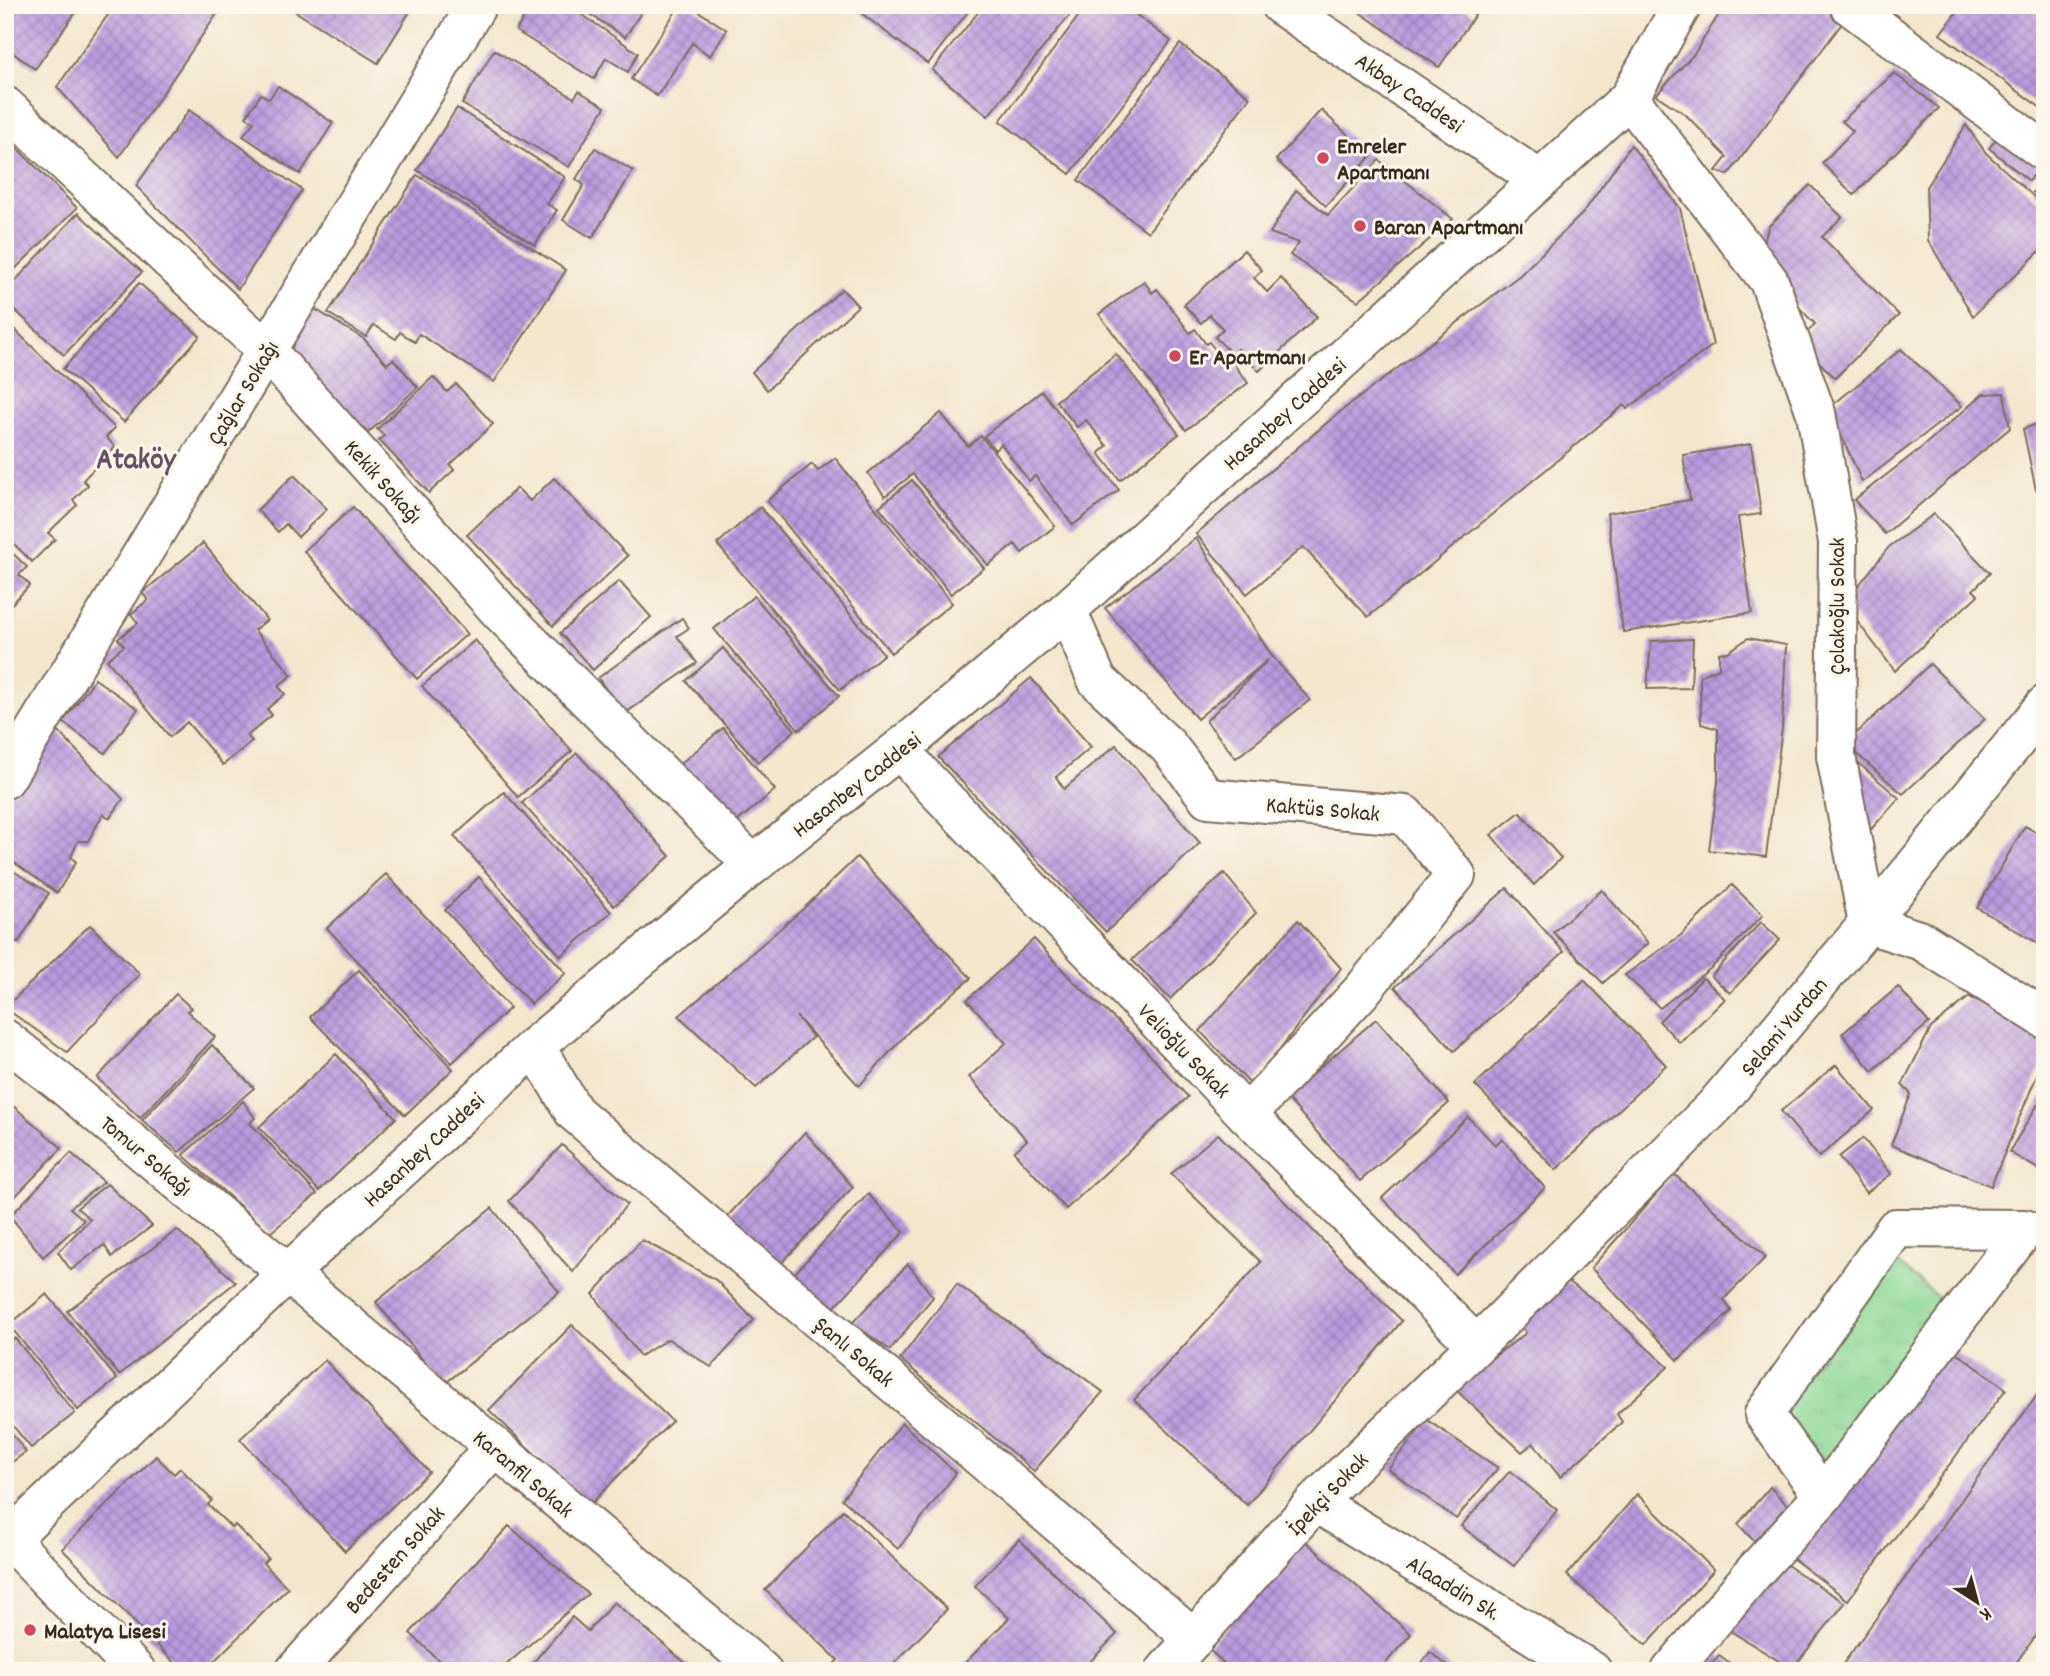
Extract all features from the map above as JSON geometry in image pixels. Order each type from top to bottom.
[{"type":"street","name":"Çağlar Sokağı","points":[[5,779],[477,5]]},
{"type":"street","name":"Akbay Caddesi","points":[[1280,5],[1540,180]]},
{"type":"street","name":"Hasanbey Caddesi","points":[[7,1542],[288,1273],[535,1046],[1067,610],[1540,180],[1629,98],[1682,5]]},
{"type":"street","points":[[1849,5],[2045,152]]},
{"type":"street","name":"Çolakoğlu Sokak","points":[[1629,98],[1769,281],[1816,413],[1839,542],[1836,756],[1868,924]]},
{"type":"street","name":"Kekik Sokağı","points":[[5,106],[267,351],[501,613],[753,865]]},
{"type":"street","name":"Kaktüs Sokak","points":[[1067,610],[1097,680],[1168,746],[1208,798],[1405,814],[1456,875],[1360,993],[1247,1115]]},
{"type":"street","name":"Selami Yurdan","points":[[1487,1335],[1715,1106],[1868,924],[2045,705]]},
{"type":"street","name":"Velioğlu Sokak","points":[[900,749],[1247,1115],[1487,1335]]},
{"type":"street","points":[[1868,924],[1922,941],[2045,1019]]},
{"type":"street","name":"Tomur Sokağı","points":[[5,1039],[288,1273]]},
{"type":"street","name":"Şanlı Sokak","points":[[535,1046],[574,1112],[1194,1639]]},
{"type":"street","points":[[1671,1671],[1753,1573],[1823,1496],[2025,1229],[1896,1228],[1764,1414],[1823,1496]]},
{"type":"street","name":"Karanfil Sokak","points":[[288,1273],[762,1671]]},
{"type":"street","name":"İpekçi Sokak","points":[[1165,1671],[1315,1502],[1487,1335]]},
{"type":"street","name":"Bedesten Sokak","points":[[295,1671],[494,1448]]},
{"type":"street","name":"Alaaddin Sk.","points":[[1315,1502],[1592,1671]]},
{"type":"street","points":[[7,1542],[136,1671]]},
{"type":"green space","points":[[1898,1263],[1951,1309],[1821,1472],[1779,1407]]},
{"type":"building","points":[[5,5],[81,5],[35,69],[5,47]]},
{"type":"building","points":[[115,5],[223,5],[119,157],[57,87]]},
{"type":"building","points":[[285,5],[414,5],[378,63]]},
{"type":"building","points":[[531,5],[568,5],[638,53],[628,72],[606,58],[594,79],[516,31]]},
{"type":"building","points":[[576,5],[646,5],[625,37]]},
{"type":"building","points":[[680,5],[689,5],[727,30],[710,56],[692,43],[657,96],[631,79]]},
{"type":"building","points":[[867,5],[973,5],[928,64],[861,13]]},
{"type":"building","points":[[984,5],[1078,5],[988,116],[932,70]]},
{"type":"building","points":[[1087,5],[1123,5],[1171,41],[1070,174],[1000,121]]},
{"type":"building","points":[[1349,5],[1460,5],[1475,15],[1439,67]]},
{"type":"building","points":[[1725,5],[1820,5],[1843,22],[1728,175],[1716,171],[1727,157],[1685,114],[1656,95],[1694,54]]},
{"type":"building","points":[[1962,5],[2045,5],[2045,111],[1940,34]]},
{"type":"building","points":[[1180,44],[1250,97],[1148,232],[1078,180]]},
{"type":"building","points":[[494,50],[574,98],[579,91],[605,107],[569,167],[462,104]]},
{"type":"building","points":[[1894,73],[1939,108],[1854,195],[1822,163],[1853,131],[1842,121]]},
{"type":"building","points":[[278,86],[333,123],[300,174],[243,136],[254,122],[246,117],[261,94],[269,99]]},
{"type":"building","points":[[457,108],[565,177],[547,204],[557,210],[535,245],[417,170]]},
{"type":"building","points":[[189,110],[302,190],[238,289],[136,186]]},
{"type":"building","name":"Emreler Apartmanı","points":[[1321,110],[1371,156],[1326,206],[1276,160]]},
{"type":"building","points":[[1966,125],[1986,153],[2045,207],[2045,246],[1973,316],[1928,240],[1926,187]]},
{"type":"building","points":[[2000,134],[2040,167],[2029,181],[1989,148]]},
{"type":"building","points":[[10,141],[77,208],[5,279],[5,146]]},
{"type":"building","points":[[1631,145],[1680,208],[1713,345],[1627,409],[1624,405],[1368,617],[1303,547],[1247,594],[1196,534],[1336,415],[1520,275],[1583,213]]},
{"type":"building","points":[[595,148],[633,171],[592,238],[563,220],[584,185],[576,179]]},
{"type":"building","name":"Baran Apartmanı","points":[[1379,160],[1453,219],[1358,301],[1290,255],[1299,243],[1270,233],[1296,190],[1328,215]]},
{"type":"building","points":[[417,175],[566,270],[494,382],[419,334],[415,342],[400,332],[396,339],[374,325],[366,337],[328,313]]},
{"type":"building","points":[[2045,177],[2045,201],[2033,192]]},
{"type":"building","points":[[1810,185],[1842,217],[1822,237],[1899,315],[1835,378],[1798,341],[1815,324],[1784,292],[1761,246],[1768,227]]},
{"type":"building","points":[[78,213],[142,272],[64,355],[5,301],[5,292]]},
{"type":"building","points":[[1244,250],[1262,270],[1254,278],[1267,292],[1281,278],[1317,317],[1259,371],[1238,349],[1233,355],[1215,337],[1223,329],[1210,315],[1201,323],[1184,305]]},
{"type":"building","name":"Er Apartmanı","points":[[1144,281],[1152,293],[1157,289],[1190,333],[1195,329],[1206,344],[1209,342],[1221,357],[1226,354],[1248,383],[1186,430],[1099,314]]},
{"type":"building","points":[[139,283],[200,336],[124,422],[63,369]]},
{"type":"building","points":[[842,289],[858,306],[767,390],[752,372]]},
{"type":"building","points":[[313,308],[364,339],[387,364],[393,359],[418,387],[368,433],[285,354]]},
{"type":"building","points":[[5,320],[115,428],[106,437],[115,447],[83,480],[88,485],[73,500],[77,505],[48,533],[55,539],[32,562],[5,535]]},
{"type":"building","points":[[1901,349],[1962,406],[1862,482],[1829,408]]},
{"type":"building","points":[[1116,354],[1179,434],[1120,480],[1099,453],[1107,446],[1086,420],[1077,427],[1056,401]]},
{"type":"building","points":[[433,377],[447,392],[456,384],[493,424],[450,465],[454,470],[429,493],[379,440],[384,436],[377,429]]},
{"type":"building","points":[[1042,391],[1119,490],[1073,525],[1035,476],[1029,481],[1001,444],[995,450],[984,436]]},
{"type":"building","points":[[2004,393],[2010,428],[1885,534],[1854,500],[1921,448],[1983,394]]},
{"type":"building","points":[[941,413],[968,446],[981,436],[1055,526],[1022,553],[1015,544],[988,565],[913,474],[885,496],[868,473]]},
{"type":"building","points":[[2045,421],[2045,488],[2036,490],[2023,429]]},
{"type":"building","points":[[1751,444],[1761,514],[1738,517],[1752,613],[1623,632],[1607,513],[1690,500],[1683,455]]},
{"type":"building","points":[[835,458],[952,603],[891,653],[767,501],[812,464],[818,471]]},
{"type":"building","points":[[294,475],[327,509],[298,537],[286,524],[278,532],[257,510]]},
{"type":"building","points":[[554,478],[628,556],[553,626],[467,535],[517,488],[530,501]]},
{"type":"building","points":[[912,480],[984,568],[951,594],[879,507]]},
{"type":"building","points":[[353,507],[467,634],[417,679],[304,551]]},
{"type":"building","points":[[760,507],[884,654],[840,690],[717,544]]},
{"type":"building","points":[[1934,514],[1990,573],[1973,590],[1978,595],[1895,671],[1844,604],[1889,547]]},
{"type":"building","points":[[1196,538],[1272,656],[1310,700],[1236,758],[1206,721],[1268,660],[1197,719],[1105,608]]},
{"type":"building","points":[[203,543],[267,620],[254,630],[292,675],[278,686],[285,694],[267,709],[272,715],[247,736],[252,741],[223,765],[187,722],[170,737],[107,660],[124,646],[118,639],[138,623],[131,614],[148,600],[142,593]]},
{"type":"building","points":[[5,546],[27,567],[19,575],[30,585],[5,611]]},
{"type":"building","points":[[619,581],[651,617],[593,670],[560,633]]},
{"type":"building","points":[[754,596],[839,696],[799,730],[714,629]]},
{"type":"building","points":[[682,618],[689,628],[677,636],[697,663],[624,714],[598,678]]},
{"type":"building","points":[[1748,638],[1786,645],[1782,728],[1766,857],[1709,850],[1718,782],[1718,729],[1701,724],[1700,676],[1719,668],[1719,653],[1728,652]]},
{"type":"building","points":[[1693,639],[1691,688],[1647,689],[1651,641]]},
{"type":"building","points":[[475,640],[572,751],[518,797],[422,686]]},
{"type":"building","points":[[723,648],[795,730],[758,762],[686,681]]},
{"type":"building","points":[[1930,664],[1985,719],[1903,794],[1845,744]]},
{"type":"building","points":[[1031,678],[1091,747],[1056,777],[1064,789],[1116,745],[1200,843],[1106,932],[938,757]]},
{"type":"building","points":[[95,679],[138,709],[105,753],[63,722]]},
{"type":"building","points":[[50,723],[123,799],[110,818],[103,814],[88,841],[78,841],[71,857],[76,862],[57,893],[5,856],[5,798]]},
{"type":"building","points":[[723,728],[775,790],[726,831],[674,769]]},
{"type":"building","points":[[577,753],[670,856],[614,906],[522,803]]},
{"type":"building","points":[[1851,757],[1899,798],[1857,845]]},
{"type":"building","points":[[504,792],[611,912],[561,956],[454,836]]},
{"type":"building","points":[[1520,812],[1561,858],[1534,885],[1491,835]]},
{"type":"building","points":[[2025,826],[2045,837],[2045,947],[1977,908]]},
{"type":"building","points":[[857,857],[971,978],[910,1030],[859,1086],[796,1016],[813,1037],[756,1088],[679,1016],[803,909]]},
{"type":"building","points":[[5,866],[49,893],[18,943],[5,935]]},
{"type":"building","points":[[1224,873],[1256,913],[1170,999],[1132,960]]},
{"type":"building","points":[[386,874],[510,1008],[452,1063],[327,928]]},
{"type":"building","points":[[479,877],[566,973],[531,1004],[445,910]]},
{"type":"building","points":[[1732,885],[1763,915],[1711,968],[1660,1008],[1625,975],[1681,935]]},
{"type":"building","points":[[1507,888],[1564,952],[1454,1051],[1395,987]]},
{"type":"building","points":[[1602,890],[1648,943],[1603,983],[1553,932]]},
{"type":"building","points":[[1298,920],[1341,968],[1252,1086],[1200,1031]]},
{"type":"building","points":[[1761,922],[1780,940],[1730,993],[1711,976]]},
{"type":"building","points":[[90,925],[140,974],[67,1052],[5,1008]]},
{"type":"building","points":[[1034,939],[1073,981],[1132,1035],[1188,1097],[1066,1209],[1014,1152],[1027,1140],[969,1077],[1006,1043],[967,1000]]},
{"type":"building","points":[[359,970],[453,1069],[405,1115],[310,1017]]},
{"type":"building","points":[[1703,978],[1725,999],[1680,1043],[1659,1021]]},
{"type":"building","points":[[1584,980],[1666,1065],[1556,1170],[1475,1085]]},
{"type":"building","points":[[1898,987],[1929,1023],[1872,1071],[1842,1034]]},
{"type":"building","points":[[176,994],[191,1008],[187,1011],[215,1037],[140,1118],[97,1078]]},
{"type":"building","points":[[1969,997],[2045,1028],[2045,1056],[1991,1186],[1891,1145],[1911,1094],[1902,1085],[1931,1028]]},
{"type":"building","points":[[1376,1019],[1449,1103],[1360,1181],[1286,1097]]},
{"type":"building","points":[[212,1045],[254,1088],[179,1152],[142,1120]]},
{"type":"building","points":[[336,1054],[396,1118],[319,1191],[259,1127]]},
{"type":"building","points":[[1836,1065],[1874,1110],[1819,1157],[1781,1111]]},
{"type":"building","points":[[2045,1093],[2045,1173],[2009,1152]]},
{"type":"building","points":[[5,1099],[62,1148],[5,1207]]},
{"type":"building","points":[[243,1101],[255,1118],[250,1123],[317,1194],[270,1233],[183,1155]]},
{"type":"building","points":[[1468,1117],[1495,1145],[1502,1139],[1545,1188],[1455,1274],[1382,1198]]},
{"type":"building","points":[[805,1132],[853,1187],[777,1268],[723,1221]]},
{"type":"building","points":[[1218,1134],[1402,1321],[1247,1505],[1134,1400],[1261,1262],[1171,1174]]},
{"type":"building","points":[[1863,1138],[1891,1174],[1866,1193],[1839,1157]]},
{"type":"building","points":[[562,1145],[627,1204],[573,1272],[509,1201]]},
{"type":"building","points":[[71,1153],[104,1182],[70,1208],[84,1220],[43,1257],[10,1216]]},
{"type":"building","points":[[1674,1174],[1766,1257],[1724,1299],[1731,1311],[1678,1360],[1591,1268]]},
{"type":"building","points":[[107,1184],[152,1226],[112,1257],[104,1245],[71,1270],[58,1252],[90,1219],[77,1208]]},
{"type":"building","points":[[868,1194],[904,1232],[830,1312],[815,1291],[792,1276]]},
{"type":"building","points":[[492,1208],[559,1292],[443,1385],[376,1302]]},
{"type":"building","points":[[177,1230],[236,1282],[119,1375],[67,1311]]},
{"type":"building","points":[[642,1240],[716,1280],[754,1320],[711,1367],[668,1339],[640,1356],[593,1294]]},
{"type":"building","points":[[908,1264],[933,1297],[890,1350],[852,1323]]},
{"type":"building","points":[[1568,1281],[1598,1303],[1668,1367],[1617,1414],[1622,1422],[1560,1477],[1533,1443],[1522,1452],[1453,1387],[1526,1333],[1520,1323]]},
{"type":"building","points":[[957,1284],[1103,1392],[1034,1471],[900,1359]]},
{"type":"building","points":[[47,1294],[117,1379],[78,1410],[9,1325]]},
{"type":"building","points":[[572,1325],[672,1421],[589,1506],[489,1410]]},
{"type":"building","points":[[15,1338],[75,1413],[31,1448],[5,1416],[5,1341],[8,1344]]},
{"type":"building","points":[[1941,1341],[2006,1389],[1848,1600],[1783,1551]]},
{"type":"building","points":[[325,1360],[429,1472],[345,1551],[240,1439]]},
{"type":"building","points":[[2040,1391],[2045,1393],[2045,1623],[2010,1671],[1838,1671]]},
{"type":"building","points":[[1427,1420],[1498,1468],[1456,1519],[1388,1469]]},
{"type":"building","points":[[902,1423],[956,1473],[898,1549],[842,1499]]},
{"type":"building","points":[[5,1425],[26,1452],[5,1467]]},
{"type":"building","points":[[156,1456],[174,1474],[180,1468],[212,1500],[208,1505],[232,1528],[235,1525],[268,1558],[263,1563],[288,1588],[204,1671],[183,1671],[62,1549]]},
{"type":"building","points":[[1510,1471],[1557,1510],[1514,1566],[1461,1526]]},
{"type":"building","points":[[1770,1487],[1790,1508],[1754,1541],[1738,1524]]},
{"type":"building","points":[[1637,1494],[1714,1570],[1646,1645],[1567,1575]]},
{"type":"building","points":[[843,1510],[947,1609],[887,1671],[827,1671],[838,1660],[765,1590]]},
{"type":"building","points":[[509,1526],[588,1594],[499,1671],[450,1671],[410,1633]]},
{"type":"building","points":[[1019,1539],[1117,1634],[1081,1671],[957,1671],[1009,1618],[975,1586]]},
{"type":"building","points":[[1303,1539],[1411,1634],[1379,1671],[1222,1671],[1227,1666],[1207,1648]]},
{"type":"building","points":[[1773,1556],[1845,1603],[1792,1669],[1727,1629]]},
{"type":"building","points":[[614,1602],[695,1671],[526,1671],[572,1617],[588,1631]]},
{"type":"building","points":[[1430,1652],[1454,1671],[1416,1671]]},
{"type":"building","points":[[1719,1655],[1741,1671],[1705,1671]]},
{"type":"place","name":"Emreler Apartmanı","points":[[1323,158]]},
{"type":"place","name":"Baran Apartmanı","points":[[1360,226]]},
{"type":"place","name":"Er Apartmanı","points":[[1175,356]]},
{"type":"place","name":"Malatya Lisesi","points":[[30,1630]]},
{"type":"district","name":"Ataköy","points":[[136,458]]}]
